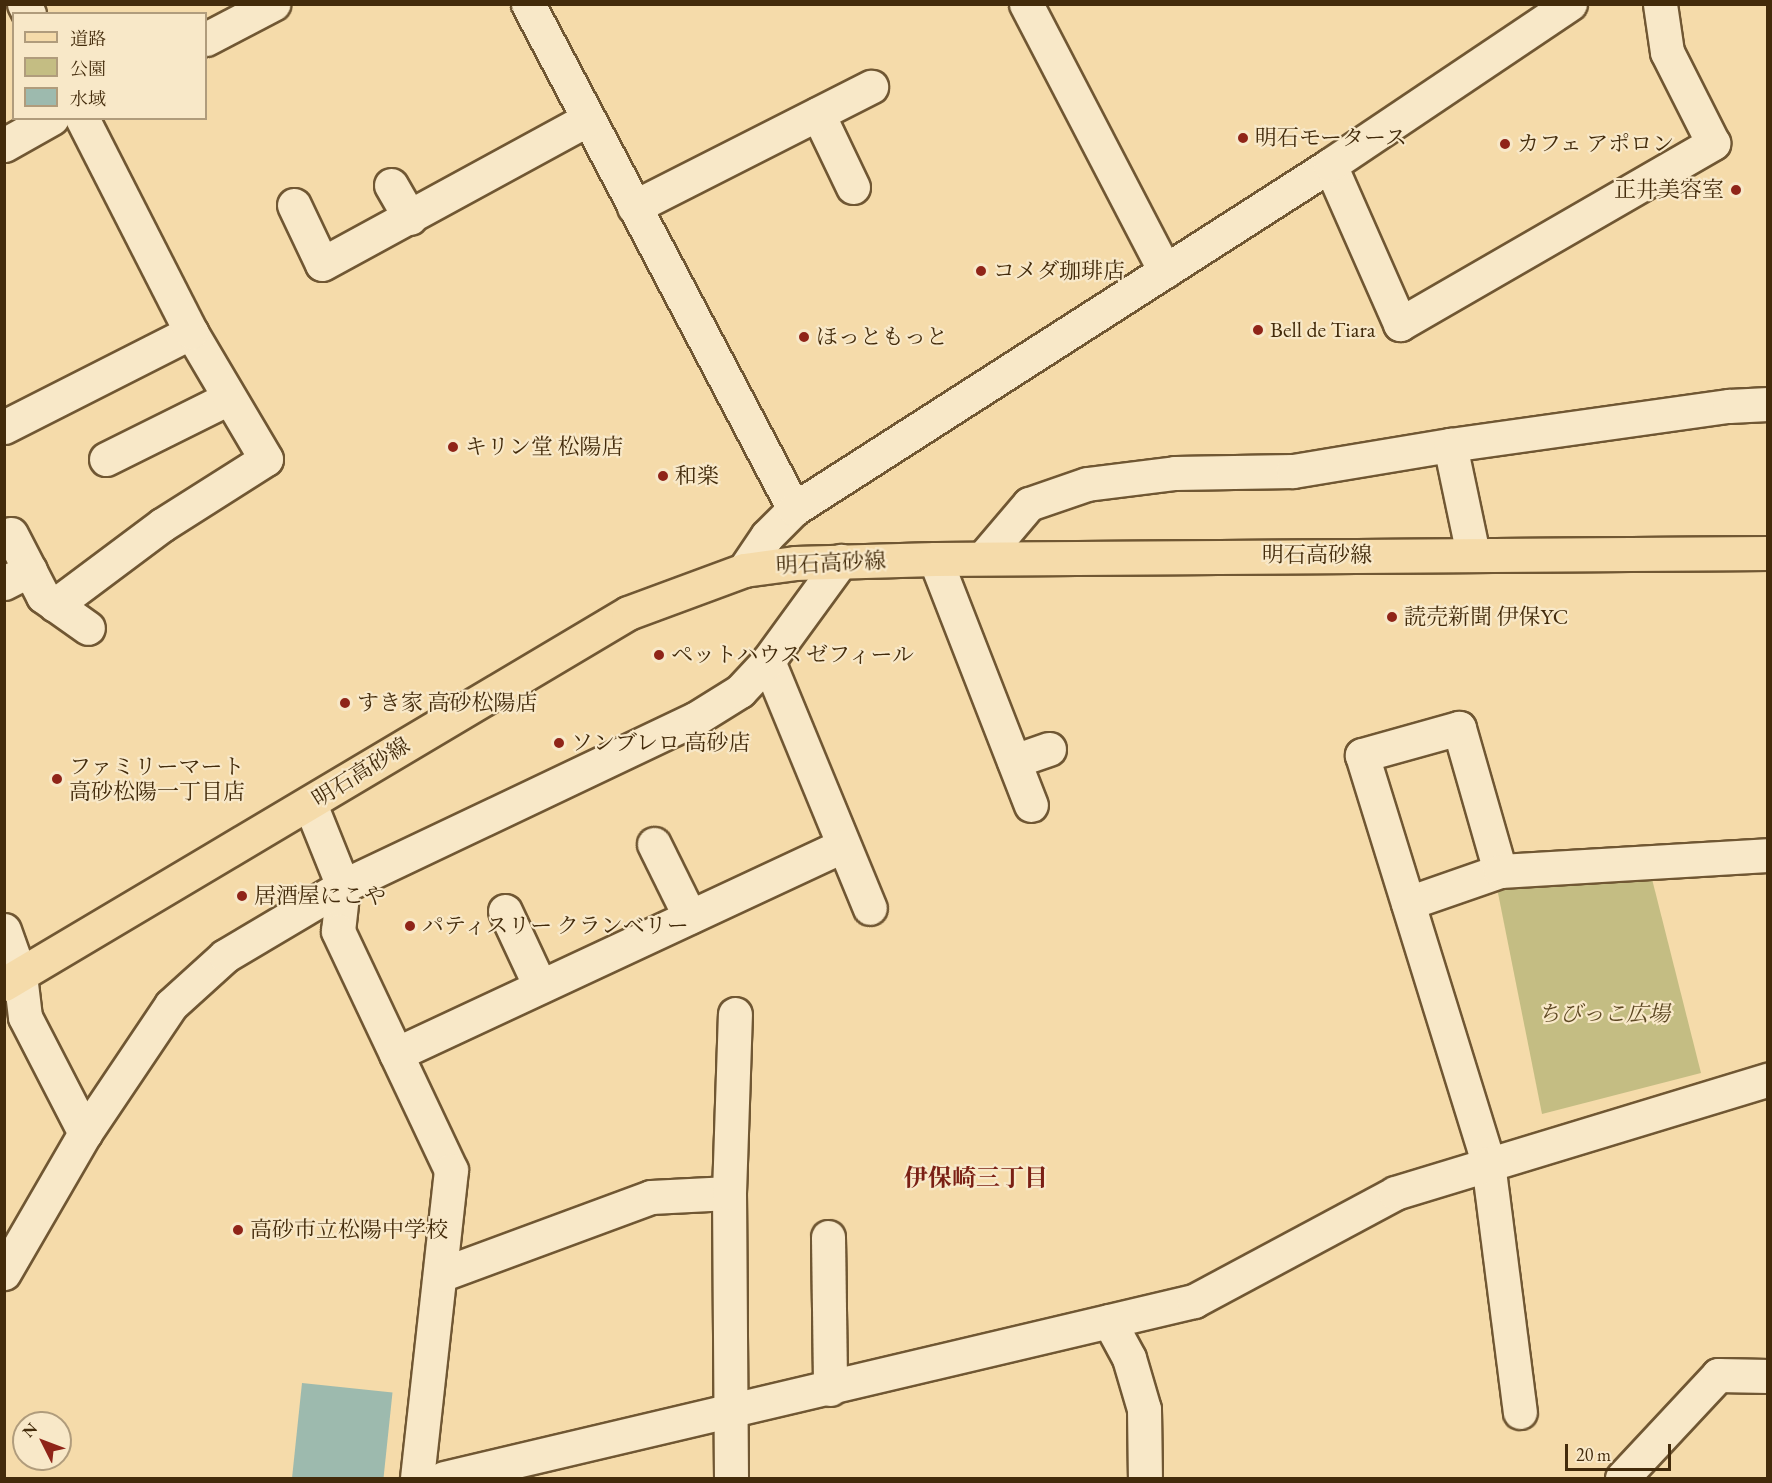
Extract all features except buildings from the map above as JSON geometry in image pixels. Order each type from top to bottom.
[{"type":"main road","name":"明石高砂線","points":[[12,979],[628,613],[744,570],[841,561],[983,558],[1767,553]]},
{"type":"street","points":[[207,38],[273,4]]},
{"type":"street","points":[[528,4],[794,509]]},
{"type":"street","points":[[1026,4],[1165,271]]},
{"type":"street","points":[[744,570],[767,536],[794,509],[1330,165],[1533,14],[1570,4]]},
{"type":"street","points":[[1330,165],[1400,324],[1713,143],[1667,52],[1660,4]]},
{"type":"street","points":[[634,207],[871,87]]},
{"type":"street","points":[[818,114],[853,187]]},
{"type":"street","points":[[294,205],[322,264],[588,119]]},
{"type":"street","points":[[4,145],[48,120]]},
{"type":"street","points":[[55,605],[162,525],[266,459],[191,332],[83,120]]},
{"type":"street","points":[[391,185],[410,218]]},
{"type":"street","points":[[6,423],[191,332]]},
{"type":"street","points":[[106,459],[229,398]]},
{"type":"street","points":[[983,558],[1029,504],[1087,484],[1175,473],[1293,471],[1450,445],[1767,404]]},
{"type":"street","points":[[1450,445],[1473,554]]},
{"type":"street","points":[[11,534],[17,577],[88,628]]},
{"type":"street","points":[[935,559],[1031,805]]},
{"type":"street","points":[[4,1273],[85,1133],[171,1005],[225,956],[343,886],[695,719],[740,691],[768,662],[841,561]]},
{"type":"street","points":[[768,662],[842,846],[870,908]]},
{"type":"street","points":[[1500,871],[1459,728],[1362,755],[1488,1163],[1520,1412]]},
{"type":"street","points":[[1014,761],[1049,748]]},
{"type":"street","points":[[310,804],[343,886],[338,931],[451,1170],[417,1479]]},
{"type":"street","points":[[654,844],[690,917]]},
{"type":"street","points":[[396,1054],[842,846]]},
{"type":"street","points":[[1408,903],[1500,871],[1767,855]]},
{"type":"street","points":[[505,911],[540,986]]},
{"type":"street","points":[[4,930],[12,979],[25,1017],[85,1133]]},
{"type":"street","points":[[731,1479],[729,1193],[735,1014]]},
{"type":"street","points":[[444,1479],[730,1413],[1194,1301],[1395,1193],[1767,1080]]},
{"type":"street","points":[[440,1275],[651,1197],[729,1193]]},
{"type":"street","points":[[828,1237],[830,1389]]},
{"type":"street","points":[[1109,1321],[1129,1358],[1144,1409],[1145,1479]]},
{"type":"street","points":[[1622,1479],[1718,1375],[1767,1376]]},
{"type":"green space","name":"ちびっこ広場","points":[[1652,879],[1701,1073],[1542,1114],[1497,888]]},
{"type":"water","points":[[302,1383],[393,1393],[384,1478],[292,1477]]},
{"type":"place","name":"明石モータース","points":[[1243,138]]},
{"type":"place","name":"カフェ アポロン","points":[[1505,144]]},
{"type":"place","name":"正井美容室","points":[[1736,190]]},
{"type":"place","name":"コメダ珈琲店","points":[[981,271]]},
{"type":"place","name":"Bell de Tiara","points":[[1258,330]]},
{"type":"place","name":"ほっともっと","points":[[804,337]]},
{"type":"place","name":"キリン堂 松陽店","points":[[453,447]]},
{"type":"place","name":"和楽","points":[[663,476]]},
{"type":"place","name":"読売新聞 伊保YC","points":[[1392,617]]},
{"type":"place","name":"ペットハウス ゼフィール","points":[[659,655]]},
{"type":"place","name":"すき家 高砂松陽店","points":[[345,703]]},
{"type":"place","name":"ソンブレロ 高砂店","points":[[559,743]]},
{"type":"place","name":"ファミリーマート 高砂松陽一丁目店","points":[[57,779]]},
{"type":"place","name":"居酒屋にこや","points":[[242,896]]},
{"type":"place","name":"パティスリー クランベリー","points":[[410,926]]},
{"type":"place","name":"高砂市立松陽中学校","points":[[238,1230]]},
{"type":"district","name":"伊保崎三丁目","points":[[976,1178]]}]
